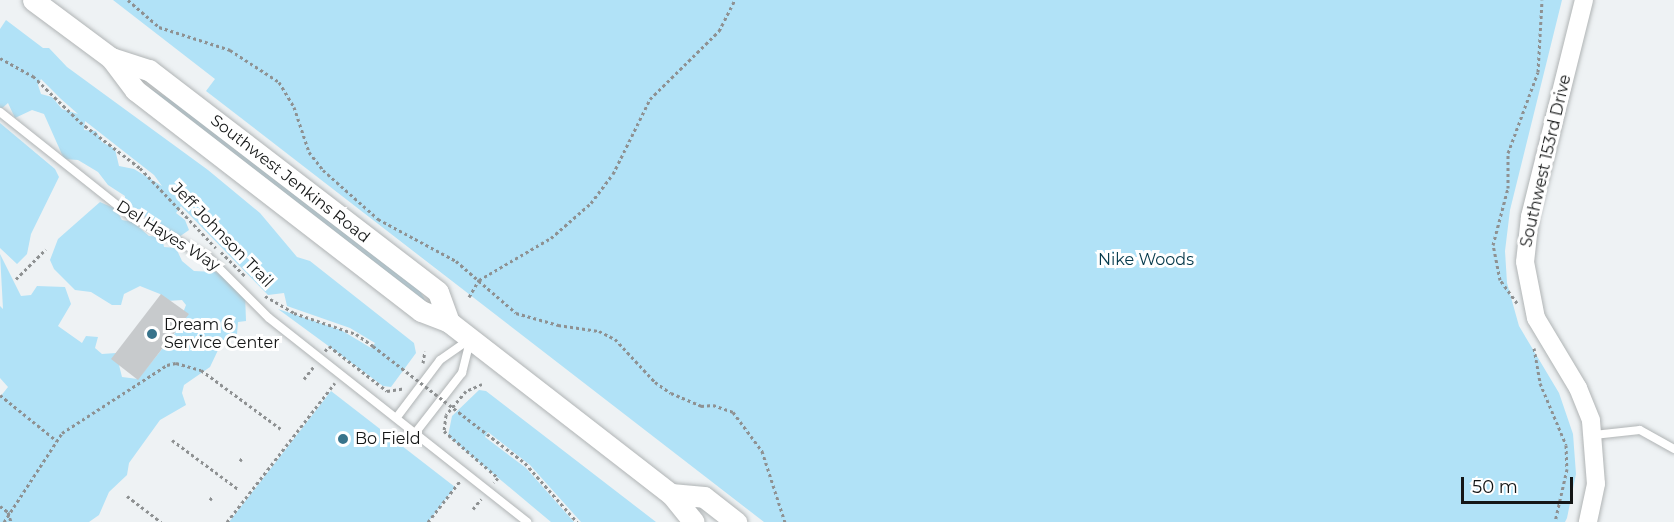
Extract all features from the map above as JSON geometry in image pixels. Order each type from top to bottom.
[{"type":"main road","name":"Southwest Jenkins Road","points":[[33,0],[111,58],[149,70],[438,292],[449,322],[671,494],[694,522]]},
{"type":"main road","points":[[671,494],[704,497],[736,522]]},
{"type":"street","name":"Southwest 153rd Drive","points":[[1584,0],[1530,218],[1525,262],[1536,318],[1578,388],[1594,435],[1596,484],[1588,522]]},
{"type":"lane","name":"Del Hayes Way","points":[[0,112],[132,217],[213,261],[249,300],[527,522]]},
{"type":"lane","points":[[397,417],[440,360],[471,339]]},
{"type":"lane","points":[[416,432],[462,373],[471,339]]},
{"type":"lane","points":[[1594,435],[1640,429],[1674,449]]},
{"type":"path","points":[[128,0],[159,27],[230,50],[279,82],[292,101],[315,163],[378,219],[456,261],[516,313],[558,325],[599,331],[615,339],[654,382],[671,393],[701,406],[713,405],[733,412],[762,451],[785,522]]},
{"type":"path","points":[[469,297],[478,280],[551,238],[591,203],[613,174],[650,99],[718,31],[735,0]]},
{"type":"path","name":"Jeff Johnson Trail","points":[[0,58],[33,76],[80,122],[140,168],[248,280]]},
{"type":"path","points":[[16,279],[46,249]]},
{"type":"path","name":"Jeff Johnson Trail","points":[[257,290],[276,305],[350,331],[373,346],[525,463],[577,522]]},
{"type":"path","points":[[304,379],[329,346],[382,387],[395,392],[403,389],[418,372],[425,351]]},
{"type":"path","points":[[4,522],[8,512],[68,428],[152,372],[176,363],[201,370],[282,430]]},
{"type":"path","points":[[227,522],[334,384]]},
{"type":"path","points":[[482,384],[466,391],[453,407],[444,421],[444,431],[498,478]]},
{"type":"path","points":[[0,405],[2,397],[57,441]]},
{"type":"path","points":[[172,440],[238,489]]},
{"type":"path","points":[[428,522],[459,482]]},
{"type":"path","points":[[127,496],[161,522]]},
{"type":"path","points":[[0,506],[8,512],[11,522]]},
{"type":"green space","name":"Nike Woods","points":[[113,0],[1562,0],[1510,210],[1505,251],[1507,283],[1519,326],[1559,393],[1573,434],[1576,474],[1567,518],[1565,522],[764,522],[206,91],[215,79]]},
{"type":"green space","points":[[6,20],[43,48],[49,48],[67,67],[208,170],[260,213],[297,257],[310,261],[414,343],[416,353],[391,387],[383,386],[278,309],[341,330],[371,348],[375,343],[350,328],[287,306],[284,293],[268,295],[181,206],[176,213],[185,220],[189,230],[179,237],[150,224],[140,209],[125,209],[125,196],[108,185],[98,172],[78,160],[64,159],[44,114],[32,110],[15,118],[8,103],[0,110],[0,29]],"holes":[[[41,79],[61,99],[78,114],[62,109],[52,97],[41,94],[38,85]],[[85,121],[154,175],[162,186],[134,169],[119,166],[115,149],[102,142],[96,131],[84,130]]]},
{"type":"green space","points":[[141,83],[178,104],[419,289],[426,302]]},
{"type":"green space","points":[[0,123],[55,169],[59,177],[31,234],[27,254],[17,264],[0,248]]},
{"type":"green space","points":[[100,202],[116,209],[122,220],[133,222],[149,236],[162,237],[164,247],[176,248],[182,261],[194,271],[216,272],[245,293],[246,321],[238,322],[237,334],[219,348],[210,367],[184,385],[182,393],[186,405],[160,420],[129,463],[127,475],[109,492],[99,515],[89,522],[0,522],[0,397],[8,387],[0,378],[0,306],[3,309],[0,254],[21,296],[31,295],[37,286],[65,287],[71,304],[58,326],[82,343],[86,336],[98,337],[95,348],[102,354],[116,353],[122,377],[138,379],[175,333],[186,305],[182,300],[167,301],[160,294],[140,286],[124,294],[121,305],[112,305],[91,292],[75,290],[54,269],[50,260],[58,239]]},
{"type":"green space","points":[[479,390],[486,391],[656,522],[581,522],[530,465],[488,432],[485,437],[526,468],[574,522],[551,522],[448,436],[452,416]]},
{"type":"green space","name":"Bo Field","points":[[331,391],[455,487],[428,522],[229,522]]},
{"type":"building","name":"Dream 6 Service Center","points":[[161,294],[189,314],[138,380],[111,359]]},
{"type":"place","name":"Dream 6 Service Center","points":[[152,334]]},
{"type":"place","name":"Bo Field","points":[[343,439]]}]
